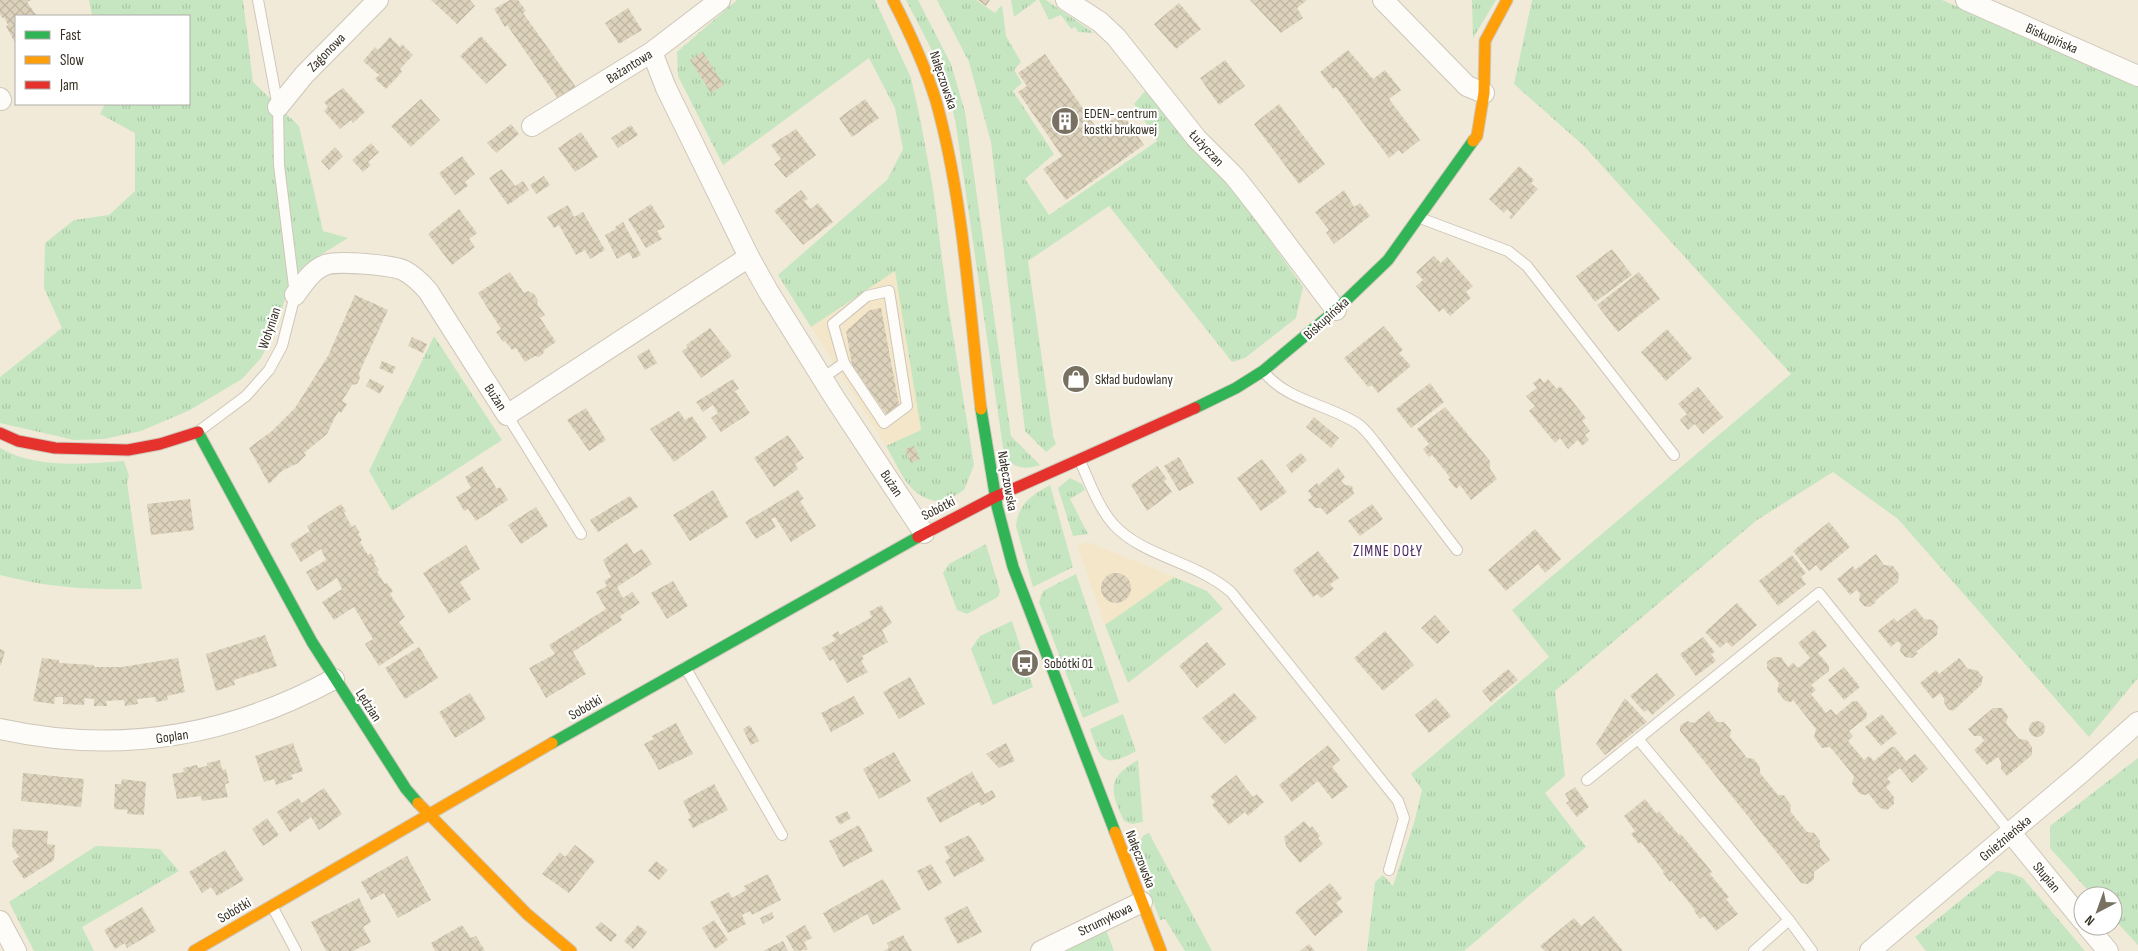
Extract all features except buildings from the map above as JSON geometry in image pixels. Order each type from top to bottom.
[{"type":"street","name":"Zagonowa","points":[[278,107],[304,75],[378,0]]},
{"type":"street","name":"Bażantowa","points":[[532,126],[652,52],[720,0]]},
{"type":"street","name":"Nałęczowska","points":[[893,0],[910,32],[931,82],[950,157],[995,497],[1013,567],[1161,951]]},
{"type":"street","name":"Łużyczan","points":[[1066,0],[1100,22],[1116,38],[1197,139],[1235,177],[1336,310]]},
{"type":"street","points":[[1383,0],[1467,86],[1484,93]]},
{"type":"street","name":"Biskupińska","points":[[995,497],[1080,461],[1236,388],[1263,371],[1336,310],[1388,260],[1477,136],[1484,93],[1485,41],[1507,0]]},
{"type":"street","name":"Biskupińska","points":[[1967,0],[2138,76]]},
{"type":"street","name":"Bużan","points":[[652,52],[666,88],[749,257],[768,291],[924,533]]},
{"type":"street","name":"Bużan","points":[[295,295],[312,274],[324,265],[360,264],[392,266],[404,270],[421,282],[507,415],[749,257]]},
{"type":"street","name":"Wołynian","points":[[0,433],[18,441],[55,448],[128,450],[160,444],[198,432]]},
{"type":"street","name":"Lędzian","points":[[198,432],[334,679],[406,789],[428,814],[527,914],[571,951]]},
{"type":"street","name":"Sobótki","points":[[194,951],[685,666],[924,533],[995,497]]},
{"type":"street","name":"Goplan","points":[[0,729],[66,740],[111,742],[198,732],[261,712],[296,698],[334,679]]},
{"type":"street","name":"Gnieźnieńska","points":[[1870,951],[2011,833],[2138,722]]},
{"type":"street","name":"Słupian","points":[[2011,833],[2073,909]]},
{"type":"street","name":"Strumykowa","points":[[1041,951],[1142,902]]},
{"type":"street","points":[[0,921],[16,951]]},
{"type":"street","points":[[2095,936],[2108,951]]},
{"type":"lane","name":"Wołynian","points":[[198,432],[246,396],[269,370],[282,346],[295,295],[279,165],[278,107],[258,0]]},
{"type":"lane","points":[[1419,218],[1508,251],[1527,266],[1674,455]]},
{"type":"lane","points":[[889,291],[907,406],[884,422],[844,363],[834,324],[867,296],[889,291]]},
{"type":"lane","points":[[823,378],[844,363]]},
{"type":"lane","points":[[1263,371],[1272,382],[1284,390],[1360,425],[1457,550]]},
{"type":"lane","points":[[507,415],[581,534]]},
{"type":"lane","points":[[1080,461],[1101,507],[1114,524],[1128,537],[1143,547],[1200,570],[1231,592],[1398,801],[1404,818],[1389,870]]},
{"type":"lane","points":[[1587,780],[1819,593],[2011,833]]},
{"type":"lane","points":[[685,666],[782,835]]},
{"type":"lane","points":[[1638,739],[1789,920],[1812,951]]},
{"type":"lane","points":[[272,905],[296,951]]},
{"type":"lane","points":[[1754,951],[1789,920]]},
{"type":"shaded area","points":[[895,271],[921,431],[886,446],[811,327]]},
{"type":"shaded area","points":[[1088,542],[1174,577],[1105,625],[1077,545]]},
{"type":"green space","points":[[89,0],[243,0],[253,82],[299,126],[323,231],[348,238],[306,264],[289,282],[278,326],[261,358],[242,379],[190,410],[141,431],[104,439],[74,440],[0,423],[0,377],[62,328],[44,288],[45,243],[74,220],[109,215],[135,191],[135,133],[100,114],[104,105],[190,105],[190,15],[92,15]]},
{"type":"green space","points":[[737,0],[875,0],[911,78],[933,189],[948,304],[974,465],[964,490],[945,502],[923,497],[915,491],[902,475],[886,446],[921,430],[895,271],[811,327],[778,275],[887,180],[903,149],[895,108],[869,58],[723,165],[678,76],[677,52]]},
{"type":"green space","points":[[906,0],[918,0],[951,64],[965,112],[1011,436],[1040,465],[1029,468],[1019,467],[1011,463],[1004,454],[955,119],[940,66]]},
{"type":"green space","points":[[937,0],[976,0],[995,13],[1002,5],[1006,36],[1021,62],[1014,70],[1022,83],[1013,91],[1054,154],[1025,179],[1049,215],[1157,141],[1134,104],[1146,90],[1193,148],[1236,193],[1303,287],[1296,318],[1245,358],[1232,362],[1109,206],[1028,261],[1053,436],[1056,444],[1046,452],[1025,431],[991,142],[969,62]]},
{"type":"green space","points":[[1011,0],[1037,0],[1014,17]]},
{"type":"green space","points":[[1039,0],[1046,0],[1094,33],[1078,32],[1075,27],[1071,29],[1061,15],[1049,20]]},
{"type":"green space","points":[[1472,0],[1496,0],[1473,38]]},
{"type":"green space","points":[[1532,0],[1942,0],[2138,85],[2138,678],[2089,737],[1898,519],[1833,472],[1757,520],[1555,691],[1565,776],[1545,793],[1586,847],[1464,951],[1367,951],[1375,882],[1383,875],[1393,886],[1414,823],[1422,790],[1411,774],[1549,657],[1512,610],[1791,374],[1584,146],[1514,84]]},
{"type":"green space","points":[[434,336],[502,440],[392,511],[369,471]]},
{"type":"green space","points":[[0,448],[14,455],[29,459],[60,464],[124,461],[129,476],[127,482],[142,589],[71,587],[36,583],[0,575]]},
{"type":"green space","points":[[1070,478],[1082,484],[1085,490],[1070,499],[1088,534],[1073,536],[1058,488]]},
{"type":"green space","points":[[1050,485],[1073,567],[1033,587],[1016,526],[1017,518],[1027,501]]},
{"type":"green space","points":[[986,544],[1000,591],[998,597],[967,614],[957,610],[943,573],[949,564]]},
{"type":"green space","points":[[1076,574],[1119,702],[1083,718],[1039,602],[1043,591]]},
{"type":"green space","points":[[1174,577],[1207,591],[1223,609],[1128,683],[1105,625]]},
{"type":"green space","points":[[1012,621],[1033,687],[993,705],[971,649],[980,636]]},
{"type":"green space","points":[[1123,714],[1136,751],[1116,760],[1104,758],[1097,748],[1090,729]]},
{"type":"green space","points":[[2138,758],[2138,945],[2123,929],[2123,886],[2084,886],[2050,848],[2050,826]]},
{"type":"green space","points":[[1138,760],[1143,822],[1132,824],[1124,821],[1116,801],[1114,786],[1120,773]]},
{"type":"green space","points":[[1149,833],[1212,951],[1185,951],[1165,919],[1160,920],[1139,865],[1136,847],[1144,835]]},
{"type":"green space","points":[[96,846],[160,849],[179,871],[82,927],[94,951],[34,951],[9,902]]},
{"type":"green space","points":[[1997,871],[2023,878],[2085,951],[1926,951],[1915,937]]},
{"type":"green space","points":[[1105,927],[1114,951],[1064,951]]},
{"type":"traffic: fast","points":[[1195,408],[1236,388],[1263,371],[1336,310],[1388,260],[1473,141]]},
{"type":"traffic: fast","points":[[981,409],[997,506],[1013,567],[1115,832]]},
{"type":"traffic: fast","points":[[198,432],[312,642],[406,789],[418,803]]},
{"type":"traffic: fast","points":[[552,743],[918,537]]},
{"type":"traffic: slow","points":[[893,0],[927,75],[936,101],[945,139],[965,254],[981,409]]},
{"type":"traffic: slow","points":[[1473,141],[1477,136],[1484,93],[1485,41],[1507,0]]},
{"type":"traffic: slow","points":[[194,951],[552,743]]},
{"type":"traffic: slow","points":[[418,803],[527,914],[571,951]]},
{"type":"traffic: slow","points":[[1115,832],[1161,951]]},
{"type":"traffic: jam","points":[[918,537],[995,497],[1195,408]]},
{"type":"traffic: jam","points":[[0,433],[18,441],[55,448],[128,450],[160,444],[198,432]]},
{"type":"place","name":"EDEN- centrum kostki brukowej","points":[[1065,121]]},
{"type":"place","name":"Skład budowlany","points":[[1076,379]]},
{"type":"place","name":"Sobótki 01","points":[[1025,663]]},
{"type":"district","name":"ZIMNE DOŁY","points":[[1388,551]]}]
